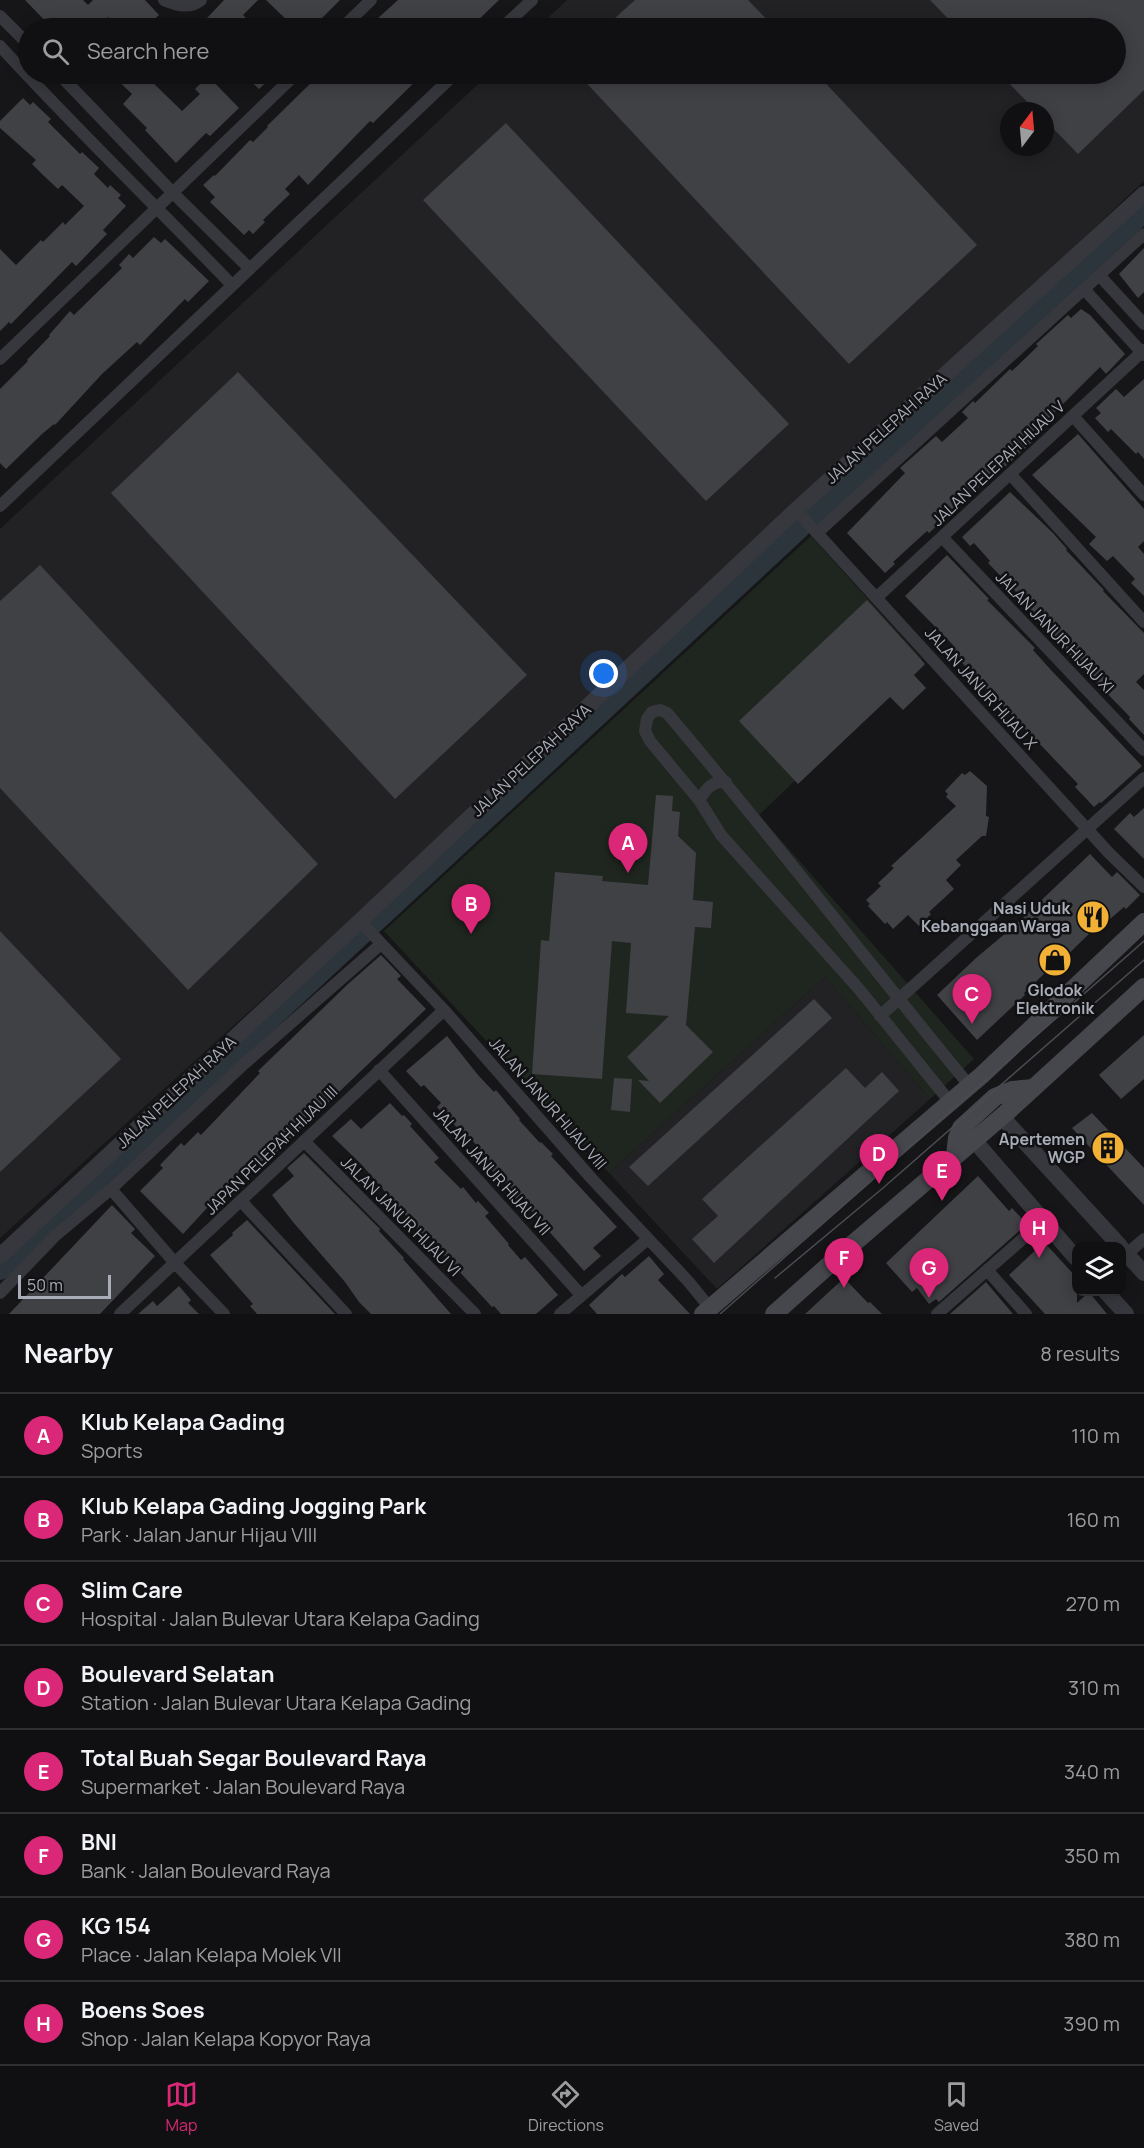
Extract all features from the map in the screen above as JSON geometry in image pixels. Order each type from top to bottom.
[{"type":"main road","points":[[707,1311],[976,1080],[1144,922]]},
{"type":"main road","points":[[774,1314],[955,1155],[957,1138],[1002,1117],[1144,987]]},
{"type":"main road","points":[[976,1080],[995,1097]]},
{"type":"main road","points":[[967,1134],[995,1097],[1012,1090],[1033,1088]]},
{"type":"main road","points":[[945,1107],[960,1120],[967,1134]]},
{"type":"street","points":[[164,0],[183,6],[194,6],[201,0]]},
{"type":"street","points":[[352,18],[371,0]]},
{"type":"street","points":[[513,18],[532,0]]},
{"type":"street","points":[[0,16],[18,34]]},
{"type":"street","points":[[0,46],[18,66]]},
{"type":"street","points":[[35,84],[232,285]]},
{"type":"street","points":[[69,84],[250,269]]},
{"type":"street","points":[[0,359],[286,84]]},
{"type":"street","points":[[0,506],[444,84]]},
{"type":"street","name":"JALAN PELEPAH RAYA","points":[[0,1256],[361,922],[796,510],[1144,194]]},
{"type":"street","name":"JALAN PELEPAH RAYA","points":[[813,528],[1144,234]]},
{"type":"street","points":[[1099,275],[1144,324]]},
{"type":"street","points":[[1084,289],[1143,352]]},
{"type":"street","name":"JALAN PELEPAH HIJAU V","points":[[876,598],[1143,352]]},
{"type":"street","points":[[1073,416],[1144,495]]},
{"type":"street","points":[[1011,475],[1144,622]]},
{"type":"street","name":"JALAN JANUR HIJAU X","points":[[796,510],[1109,853],[1144,887]]},
{"type":"street","name":"JALAN JANUR HIJAU XI","points":[[942,537],[1144,750]]},
{"type":"street","points":[[945,1107],[880,1016],[721,835],[699,800],[650,741],[645,726],[652,712],[660,710],[667,713],[726,782],[898,1000],[976,1080]]},
{"type":"street","points":[[880,1016],[1144,778]]},
{"type":"street","points":[[699,800],[710,786],[719,781],[726,782]]},
{"type":"street","name":"JALAN JANUR HIJAU VIII","points":[[361,922],[444,1010],[592,1179],[648,1239],[707,1311]]},
{"type":"street","name":"JALAN PELEPAH RAYA","points":[[0,1293],[55,1236],[111,1189],[379,941]]},
{"type":"street","name":"JAPAN PELEPAH HIJAU III","points":[[120,1314],[444,1010]]},
{"type":"street","name":"JALAN JANUR HIJAU VII","points":[[379,1070],[581,1295]]},
{"type":"street","points":[[1002,1117],[1116,1242]]},
{"type":"street","points":[[967,1134],[1072,1253]]},
{"type":"street","name":"JALAN JANUR HIJAU VI","points":[[304,1141],[475,1314]]},
{"type":"street","points":[[111,1189],[175,1263],[224,1314]]},
{"type":"street","points":[[241,1201],[346,1314]]},
{"type":"street","points":[[937,1314],[1043,1221]]},
{"type":"street","points":[[560,1314],[648,1239]]},
{"type":"street","points":[[1126,1248],[1144,1239]]},
{"type":"street","points":[[1126,1253],[1144,1274]]},
{"type":"street","points":[[988,1270],[1026,1314]]},
{"type":"street","points":[[1110,1296],[1126,1314]]},
{"type":"shaded area","points":[[567,0],[1144,0],[1144,181],[591,701],[0,1238],[0,529],[478,84],[1126,84],[1126,18],[548,18]]},
{"type":"shaded area","points":[[811,536],[922,659],[759,815],[974,1059],[930,1099],[825,977],[609,1173],[384,931]]},
{"type":"shaded area","points":[[825,977],[930,1099],[717,1289],[609,1173]]},
{"type":"building","points":[[25,0],[83,0],[88,5],[93,0],[145,0],[159,15],[156,18],[42,18]]},
{"type":"building","points":[[224,0],[258,0],[243,15],[246,18],[207,18]]},
{"type":"building","points":[[266,0],[340,0],[322,18],[285,18]]},
{"type":"building","points":[[398,0],[499,0],[480,18],[378,18]]},
{"type":"building","points":[[635,0],[748,0],[765,18],[615,18]]},
{"type":"building","points":[[930,0],[1144,0],[1144,90],[1078,154],[1054,129],[1054,102],[1027,102],[1010,84],[1126,84],[1126,18],[947,18]]},
{"type":"building","points":[[122,84],[154,84],[182,111],[200,94],[195,89],[200,84],[216,84],[239,108],[210,136],[206,133],[176,163],[145,130],[147,128],[123,104],[132,94]]},
{"type":"building","points":[[254,84],[264,84],[259,89]]},
{"type":"building","points":[[310,84],[413,84],[373,123],[370,121],[308,185],[299,175],[285,189],[290,194],[263,220],[265,222],[253,234],[249,230],[244,235],[210,202],[215,197],[203,185],[250,140],[253,142]]},
{"type":"building","points":[[587,84],[826,84],[977,245],[849,364]]},
{"type":"building","points":[[23,98],[30,105],[33,102],[51,119],[48,122],[80,154],[82,152],[99,168],[94,174],[108,188],[110,185],[121,195],[118,198],[126,206],[103,230],[107,234],[76,266],[72,262],[11,324],[9,322],[0,331],[0,249],[16,265],[41,240],[43,242],[63,222],[65,225],[84,206],[62,185],[58,189],[44,176],[32,164],[36,160],[0,128],[0,121]]},
{"type":"building","points":[[506,123],[789,424],[706,501],[423,200]]},
{"type":"building","points":[[154,237],[161,243],[165,239],[209,281],[188,302],[185,299],[140,345],[137,342],[102,374],[55,425],[42,434],[6,469],[0,463],[0,389],[28,361],[70,311],[74,315],[122,268],[119,265],[129,254],[133,258]]},
{"type":"building","points":[[1144,248],[1144,292],[1138,298],[1119,274]]},
{"type":"building","points":[[1081,309],[1090,315],[1125,354],[1106,374],[1100,367],[1040,427],[1044,431],[997,474],[995,472],[929,533],[927,531],[893,562],[895,564],[885,573],[847,533],[905,473],[900,468],[936,436],[942,442],[968,418],[962,412],[973,401],[975,403],[1010,369],[1012,371],[1038,346],[1036,344],[1068,315],[1071,318]]},
{"type":"building","points":[[238,372],[527,675],[395,799],[111,493]]},
{"type":"building","points":[[1144,379],[1144,459],[1111,429],[1108,432],[1095,418],[1101,413],[1096,408],[1116,389],[1124,397]]},
{"type":"building","points":[[1078,434],[1144,509],[1144,541],[1138,547],[1144,554],[1144,596],[1131,583],[1135,579],[1113,556],[1107,561],[1089,544],[1096,537],[1032,475]]},
{"type":"building","points":[[1010,492],[1053,533],[1103,591],[1144,633],[1144,674],[1136,682],[1144,690],[1144,735],[1129,719],[1130,717],[1053,638],[1055,636],[988,563],[990,561],[974,543],[970,546],[962,537]]},
{"type":"building","points":[[947,555],[1142,766],[1101,803],[1094,807],[1075,787],[1078,784],[949,649],[953,645],[905,596]]},
{"type":"building","points":[[40,565],[318,864],[188,990],[0,788],[0,601]]},
{"type":"building","points":[[867,600],[925,664],[914,675],[926,688],[903,710],[890,697],[798,784],[739,721]]},
{"type":"building","points":[[970,771],[987,786],[986,816],[989,817],[986,836],[982,836],[956,860],[961,865],[946,880],[954,889],[929,912],[931,914],[919,926],[908,915],[893,929],[868,906],[870,904],[866,900],[881,886],[878,883],[894,868],[891,866],[956,806],[946,797],[948,794],[945,791],[962,773],[965,775]]},
{"type":"building","points":[[656,795],[673,796],[672,811],[680,812],[678,836],[696,853],[693,900],[713,902],[711,928],[695,927],[686,1025],[713,1052],[660,1103],[638,1080],[649,1081],[627,1057],[669,1016],[626,1013],[631,943],[612,941],[602,1079],[532,1074],[541,940],[549,941],[555,872],[603,876],[602,881],[648,885]]},
{"type":"building","points":[[1144,808],[1144,859],[1114,829],[1130,813],[1134,817]]},
{"type":"building","points":[[1090,854],[1112,877],[1117,872],[1140,895],[1126,909],[1124,907],[1095,932],[1093,930],[1049,973],[1047,971],[977,1040],[937,995]]},
{"type":"building","points":[[0,931],[121,1059],[0,1172]]},
{"type":"building","points":[[381,955],[401,976],[397,979],[426,1009],[276,1152],[274,1150],[259,1164],[253,1158],[183,1234],[140,1191],[163,1168],[160,1165],[181,1143],[184,1146],[198,1132],[201,1135],[260,1073],[258,1071]]},
{"type":"building","points":[[814,999],[832,1018],[648,1186],[629,1167]]},
{"type":"building","points":[[1144,1035],[1144,1079],[1121,1099],[1099,1075]]},
{"type":"building","points":[[447,1036],[478,1075],[494,1092],[496,1090],[519,1120],[553,1154],[551,1156],[617,1227],[593,1248],[601,1256],[584,1271],[524,1203],[520,1206],[512,1198],[516,1195],[498,1175],[484,1162],[481,1165],[471,1154],[478,1147],[465,1132],[463,1134],[448,1120],[437,1107],[441,1103],[424,1085],[421,1087],[406,1071]]},
{"type":"building","points":[[846,1068],[865,1088],[882,1072],[899,1091],[714,1263],[692,1239],[718,1216],[702,1199]]},
{"type":"building","points":[[614,1078],[632,1079],[630,1112],[611,1110]]},
{"type":"building","points":[[390,1103],[402,1116],[404,1115],[412,1124],[410,1126],[439,1158],[434,1162],[461,1189],[463,1187],[476,1203],[478,1201],[489,1213],[485,1216],[508,1245],[521,1260],[525,1257],[558,1295],[536,1314],[501,1314],[494,1306],[492,1307],[444,1255],[446,1253],[430,1235],[426,1239],[361,1164],[332,1136],[351,1119],[361,1129]]},
{"type":"building","name":"Apertemen WGP","points":[[1092,1113],[1144,1168],[1144,1205],[1072,1128]]},
{"type":"building","points":[[304,1153],[380,1229],[379,1231],[451,1314],[371,1314],[359,1302],[272,1195],[294,1176],[287,1168]]},
{"type":"building","points":[[978,1176],[1009,1211],[1012,1208],[1027,1224],[939,1302],[936,1299],[929,1304],[917,1288],[912,1292],[886,1263]]},
{"type":"building","points":[[112,1205],[135,1229],[131,1233],[155,1256],[100,1314],[9,1314]]},
{"type":"building","points":[[247,1220],[335,1314],[257,1314],[250,1306],[253,1304],[210,1255]]},
{"type":"building","points":[[1044,1242],[1072,1273],[1072,1296],[1077,1296],[1077,1303],[1085,1296],[1092,1296],[1107,1314],[1045,1314],[1009,1275]]},
{"type":"building","points":[[649,1256],[664,1274],[658,1280],[690,1314],[597,1314],[589,1305],[622,1274],[625,1277]]},
{"type":"building","points":[[844,1278],[882,1314],[805,1314]]},
{"type":"building","points":[[986,1282],[1013,1314],[950,1314]]},
{"type":"building","points":[[179,1286],[191,1300],[188,1303],[199,1314],[138,1314],[153,1301],[157,1306]]},
{"type":"waterway","points":[[814,514],[1144,211]]},
{"type":"waterway","points":[[0,1269],[799,528]]},
{"type":"tram line","points":[[720,1314],[1144,941]]},
{"type":"tram line","points":[[775,1278],[883,1188],[1144,960]]},
{"type":"place","name":"Klub Kelapa Gading","points":[[628,873]]},
{"type":"place","name":"Nasi Uduk Kebanggaan Warga","points":[[1093,917]]},
{"type":"place","name":"Klub Kelapa Gading Jogging Park","points":[[471,934]]},
{"type":"place","name":"Glodok Elektronik","points":[[1055,960]]},
{"type":"place","name":"Slim Care","points":[[972,1024]]},
{"type":"place","name":"Apertemen WGP","points":[[1108,1148]]},
{"type":"place","name":"Boulevard Selatan","points":[[879,1184]]},
{"type":"place","name":"Total Buah Segar Boulevard Raya","points":[[942,1201]]},
{"type":"place","name":"Boens Soes","points":[[1039,1258]]},
{"type":"place","name":"BNI","points":[[844,1288]]},
{"type":"place","name":"KG 154","points":[[929,1298]]}]
